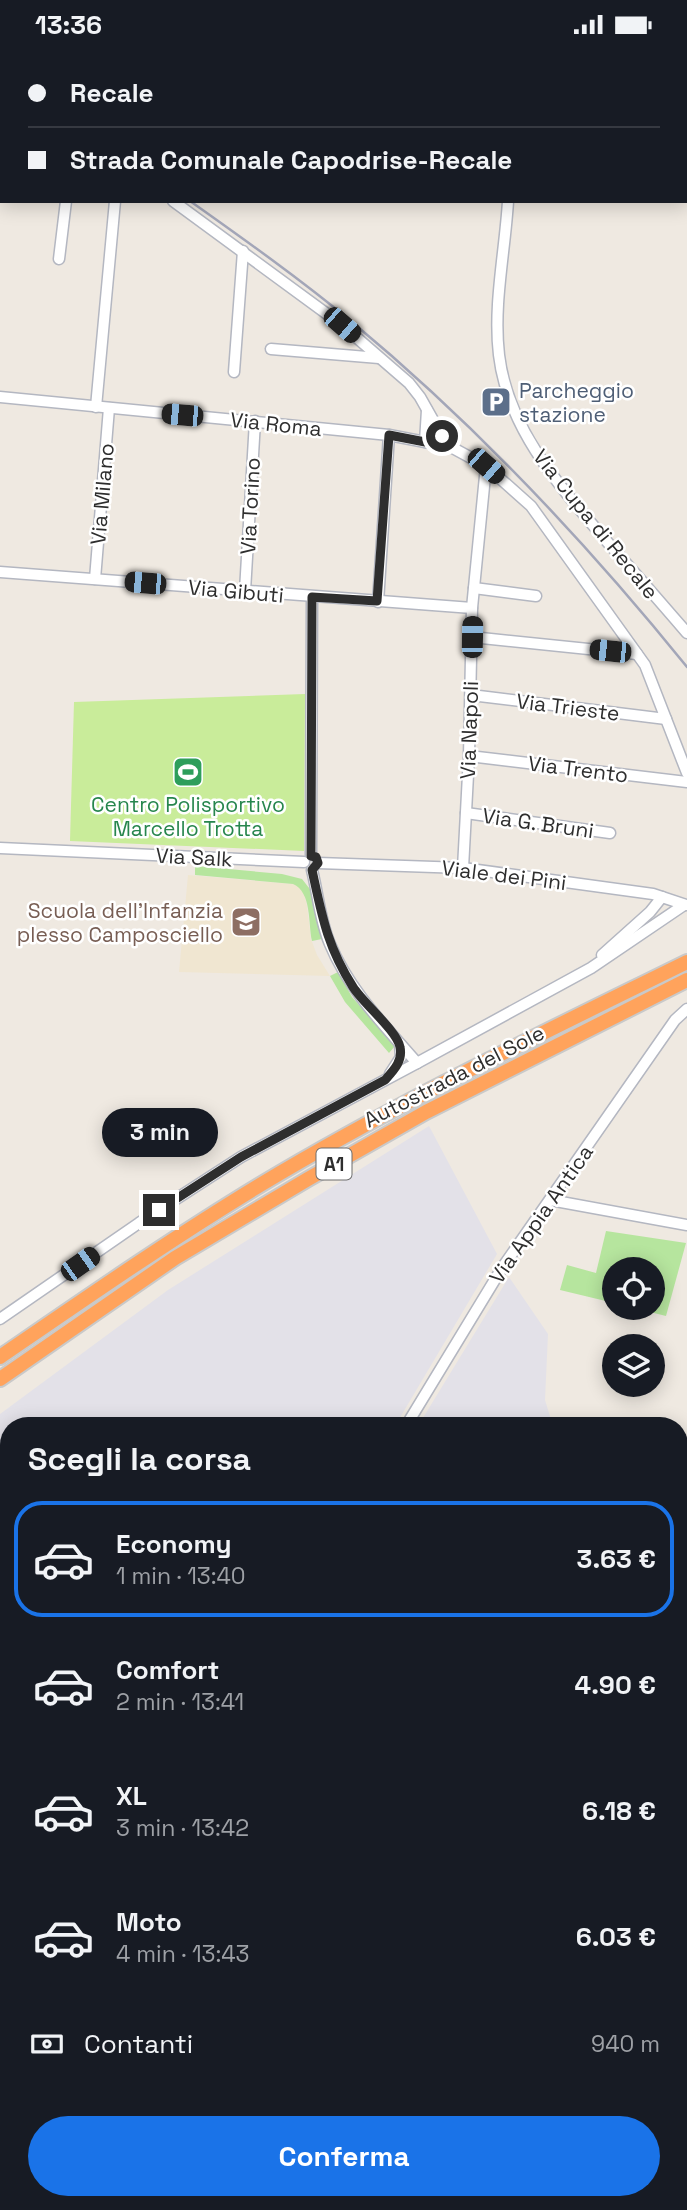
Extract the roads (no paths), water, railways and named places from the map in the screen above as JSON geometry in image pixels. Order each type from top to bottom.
[{"type":"highway","name":"Autostrada del Sole","points":[[0,1357],[161,1246],[273,1177],[419,1095],[687,962]]},
{"type":"highway","name":"Autostrada del Sole","points":[[0,1379],[175,1258],[308,1179],[426,1112],[687,980]]},
{"type":"street","points":[[59,259],[66,203]]},
{"type":"street","points":[[96,407],[115,203]]},
{"type":"street","points":[[176,203],[342,325],[409,383],[451,447],[486,466],[531,506],[645,665],[687,773]]},
{"type":"street","name":"Via Cupa di Recale","points":[[508,203],[498,325],[499,355],[504,379],[520,423],[562,488],[687,633]]},
{"type":"street","points":[[234,372],[243,251]]},
{"type":"street","points":[[271,349],[380,358]]},
{"type":"street","name":"Via Roma","points":[[0,397],[389,435],[451,447]]},
{"type":"street","name":"Via Milano","points":[[95,579],[109,408]]},
{"type":"street","points":[[425,442],[428,409]]},
{"type":"street","name":"Via Torino","points":[[245,591],[255,421]]},
{"type":"street","points":[[377,601],[389,435]]},
{"type":"street","name":"Via Napoli","points":[[463,868],[469,756],[472,608],[486,466]]},
{"type":"street","name":"Via Gibuti","points":[[0,572],[472,608]]},
{"type":"street","points":[[474,588],[536,596]]},
{"type":"street","points":[[312,597],[311,863],[326,932],[340,966],[355,991],[417,1063]]},
{"type":"street","points":[[472,637],[637,654]]},
{"type":"street","name":"Via Trieste","points":[[471,695],[666,719]]},
{"type":"street","name":"Via Trento","points":[[469,756],[687,782]]},
{"type":"street","name":"Via G. Bruni","points":[[466,814],[610,833]]},
{"type":"street","name":"Via Salk","points":[[0,848],[311,863]]},
{"type":"street","name":"Viale dei Pini","points":[[311,863],[463,868],[662,897],[686,905]]},
{"type":"street","points":[[591,968],[650,912],[662,897]]},
{"type":"street","points":[[0,1319],[139,1223],[241,1157],[591,968],[686,905]]},
{"type":"street","name":"Via Appia Antica","points":[[411,1417],[502,1268],[675,1020],[687,1009]]},
{"type":"street","points":[[385,1080],[397,1066],[401,1056],[400,1043]]},
{"type":"street","points":[[550,1200],[687,1225]]},
{"type":"railway","points":[[193,203],[332,306],[398,361],[486,443],[569,530],[687,667]]},
{"type":"place","name":"Parcheggio stazione","points":[[496,402]]},
{"type":"place","name":"Centro Polisportivo Marcello Trotta","points":[[188,772]]},
{"type":"place","name":"Scuola dell'Infanzia plesso Camposciello","points":[[246,922]]}]
